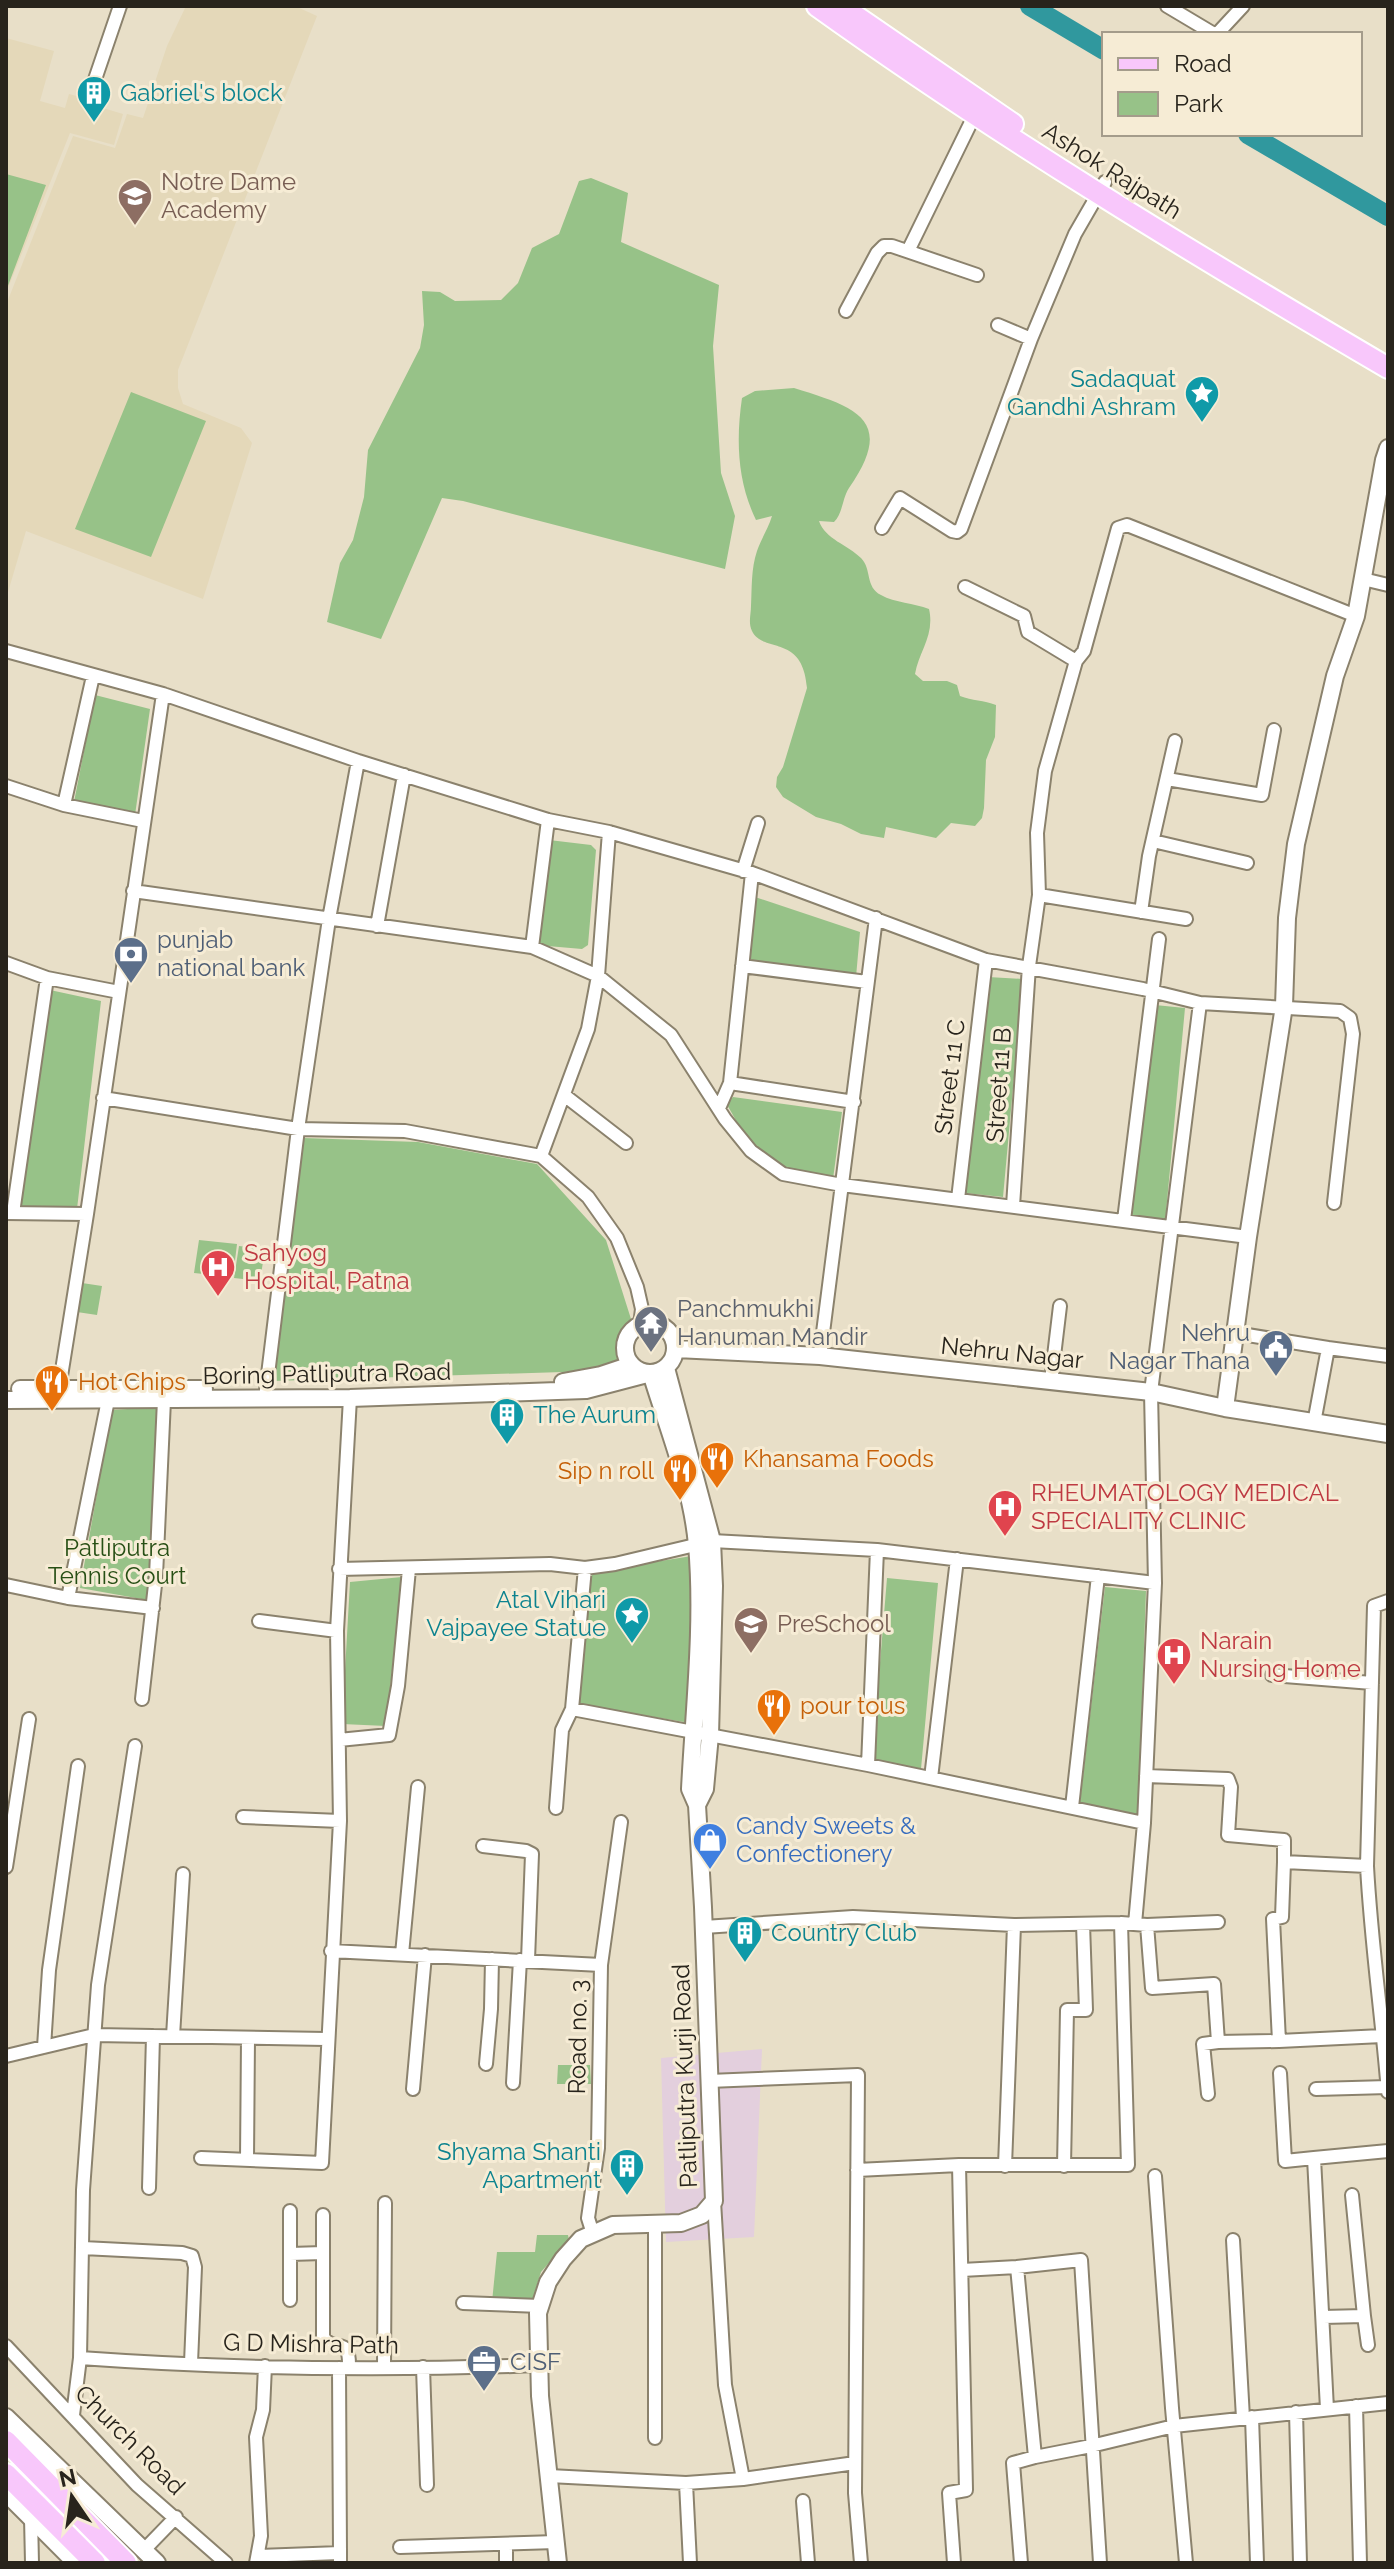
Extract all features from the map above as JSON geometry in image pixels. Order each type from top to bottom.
[{"type":"main road","name":"Ashok Rajpath","points":[[817,6],[1388,368]]},
{"type":"main road","name":"Ashok Rajpath","points":[[841,6],[978,109]]},
{"type":"main road","name":"Ashok Rajpath","points":[[1102,187],[1388,352]]},
{"type":"main road","points":[[6,2441],[126,2563]]},
{"type":"main road","points":[[6,2474],[95,2563]]},
{"type":"street","points":[[89,97],[120,6]]},
{"type":"street","points":[[1167,6],[1212,32]]},
{"type":"street","points":[[1217,32],[1243,6]]},
{"type":"street","points":[[908,251],[978,109]]},
{"type":"street","points":[[882,528],[900,498],[952,531],[961,529],[1031,339],[1075,234],[1102,187]]},
{"type":"street","points":[[846,311],[880,248],[892,246],[977,275]]},
{"type":"street","points":[[998,325],[1031,339]]},
{"type":"street","points":[[1225,1408],[1284,1006],[1287,918],[1301,819],[1335,676],[1356,616],[1388,448]]},
{"type":"street","name":"Street 11 B","points":[[1013,1206],[1029,966],[1039,895],[1037,833],[1045,771],[1076,661],[1084,651],[1116,532],[1123,525],[1356,616]]},
{"type":"street","points":[[1363,579],[1388,585]]},
{"type":"street","points":[[965,587],[1024,616],[1026,631],[1076,661]]},
{"type":"street","points":[[6,651],[163,694],[358,761],[548,820],[609,832],[748,872],[986,960],[1029,966],[1200,1003],[1340,1011],[1350,1018],[1353,1025],[1334,1203]]},
{"type":"street","points":[[64,805],[93,676]]},
{"type":"street","points":[[58,1394],[163,694]]},
{"type":"street","points":[[1167,779],[1262,795],[1274,730]]},
{"type":"street","points":[[1141,912],[1175,741]]},
{"type":"street","points":[[265,1394],[298,1129],[329,919],[358,761]]},
{"type":"street","points":[[377,926],[404,775]]},
{"type":"street","points":[[6,786],[64,805],[143,821]]},
{"type":"street","points":[[532,947],[548,820]]},
{"type":"street","points":[[719,1108],[730,1083],[748,872],[758,823]]},
{"type":"street","points":[[541,1156],[588,1029],[598,976],[609,832]]},
{"type":"street","points":[[1153,841],[1247,863]]},
{"type":"street","points":[[133,891],[532,947],[598,976],[671,1035],[751,1151],[783,1174],[842,1185],[1248,1237]]},
{"type":"street","points":[[1039,895],[1186,919]]},
{"type":"street","points":[[820,1356],[876,918]]},
{"type":"street","points":[[1124,1220],[1159,939]]},
{"type":"street","name":"Street 11 C","points":[[958,1199],[986,960]]},
{"type":"street","points":[[6,963],[47,978],[119,992]]},
{"type":"street","points":[[742,966],[867,982]]},
{"type":"street","points":[[47,978],[10,1213],[87,1214]]},
{"type":"street","points":[[1200,1003],[1151,1392],[1155,1583],[1141,1925],[1152,1988],[1214,1984],[1218,2042]]},
{"type":"street","points":[[730,1083],[854,1102]]},
{"type":"street","points":[[564,1095],[626,1143]]},
{"type":"street","points":[[103,1098],[298,1129],[405,1131],[541,1156],[588,1197],[617,1238],[637,1287],[642,1309],[640,1325]]},
{"type":"street","points":[[1051,1381],[1060,1306]]},
{"type":"street","points":[[648,1322],[671,1333],[676,1349],[673,1360],[655,1372],[631,1365],[624,1347],[632,1330],[640,1325],[648,1322]]},
{"type":"street","points":[[1235,1333],[1388,1356]]},
{"type":"street","points":[[1314,1423],[1328,1348]]},
{"type":"street","name":"Nehru Nagar","points":[[676,1349],[820,1356],[1151,1392],[1225,1408],[1388,1434]]},
{"type":"street","name":"Boring Patliputra Road","points":[[6,1390],[108,1400],[265,1394],[350,1398],[556,1383],[601,1375],[631,1365]]},
{"type":"street","name":"Boring Patliputra Road","points":[[6,1400],[58,1394],[586,1390],[655,1372]]},
{"type":"street","name":"Patliputra Kurji Road","points":[[558,2563],[540,2396],[540,2306],[548,2282],[581,2239],[613,2225],[681,2223],[702,2215],[714,2201],[697,1805],[705,1789],[701,1733],[714,1586],[655,1372]]},
{"type":"street","points":[[201,2158],[322,2163],[326,2039],[340,1821],[337,1631],[350,1398]]},
{"type":"street","points":[[68,1598],[108,1400]]},
{"type":"street","points":[[142,1699],[153,1608],[164,1400]]},
{"type":"street","points":[[339,1569],[550,1564],[585,1568],[615,1564],[704,1541],[877,1550],[1155,1583]]},
{"type":"street","points":[[868,1765],[877,1550]]},
{"type":"street","points":[[931,1778],[957,1559]]},
{"type":"street","points":[[556,1808],[562,1730],[572,1709],[585,1568]]},
{"type":"street","points":[[339,1740],[389,1735],[398,1686],[409,1569]]},
{"type":"street","points":[[1072,1807],[1098,1576]]},
{"type":"street","points":[[6,1585],[68,1598],[153,1608]]},
{"type":"street","points":[[1316,2089],[1388,2090],[1367,1866],[1374,1606],[1388,1601]]},
{"type":"street","points":[[259,1621],[337,1631]]},
{"type":"street","points":[[1272,1675],[1372,1683]]},
{"type":"street","points":[[572,1709],[868,1765],[1144,1823]]},
{"type":"street","points":[[6,1867],[11,1801],[29,1719]]},
{"type":"street","points":[[73,2415],[80,2358],[83,2190],[98,1985],[135,1746]]},
{"type":"street","points":[[44,2047],[49,1970],[78,1766]]},
{"type":"street","points":[[1146,1776],[1228,1779],[1231,1787],[1228,1835],[1284,1840],[1282,1917],[1273,1919],[1279,2041]]},
{"type":"street","points":[[402,1954],[418,1787]]},
{"type":"street","points":[[243,1817],[340,1821]]},
{"type":"street","points":[[601,1965],[621,1822]]},
{"type":"street","points":[[483,1846],[532,1854],[513,2083]]},
{"type":"street","points":[[1284,1862],[1367,1866]]},
{"type":"street","points":[[173,2036],[183,1874]]},
{"type":"street","points":[[704,1927],[853,1917],[1014,1925],[1218,1922]]},
{"type":"street","points":[[857,2170],[959,2165],[1128,2165],[1121,1923]]},
{"type":"street","points":[[1064,2166],[1067,2010],[1086,2010],[1083,1924]]},
{"type":"street","points":[[1005,2166],[1014,1925]]},
{"type":"street","name":"Road no. 3","points":[[331,1951],[601,1965],[598,2148],[588,2218],[593,2234]]},
{"type":"street","points":[[413,2089],[425,1955]]},
{"type":"street","points":[[486,2064],[492,1959]]},
{"type":"street","points":[[6,2056],[94,2035],[326,2039]]},
{"type":"street","points":[[149,2188],[153,2036]]},
{"type":"street","points":[[1208,2094],[1203,2044],[1382,2036]]},
{"type":"street","points":[[247,2159],[248,2038]]},
{"type":"street","points":[[1280,2073],[1285,2161],[1388,2151]]},
{"type":"street","points":[[709,2081],[858,2075],[855,2463],[861,2563]]},
{"type":"street","points":[[1314,2158],[1327,2409]]},
{"type":"street","points":[[954,2563],[949,2493],[966,2490],[959,2165]]},
{"type":"street","points":[[1155,2176],[1186,2563]]},
{"type":"street","points":[[1352,2195],[1368,2345]]},
{"type":"street","points":[[714,2201],[725,2385],[743,2479]]},
{"type":"street","points":[[384,2368],[385,2203]]},
{"type":"street","points":[[290,2211],[290,2300]]},
{"type":"street","points":[[265,2366],[263,2410],[256,2437],[261,2536],[258,2559],[340,2558],[344,2368],[349,2352],[347,2348],[324,2341],[323,2215]]},
{"type":"street","points":[[655,2222],[655,2438]]},
{"type":"street","points":[[1233,2240],[1257,2563]]},
{"type":"street","points":[[83,2248],[192,2256],[195,2267],[191,2363]]},
{"type":"street","points":[[290,2254],[323,2253]]},
{"type":"street","points":[[962,2270],[1081,2260],[1100,2563]]},
{"type":"street","points":[[1017,2267],[1035,2457]]},
{"type":"street","points":[[463,2303],[540,2306]]},
{"type":"street","points":[[1323,2317],[1364,2316]]},
{"type":"street","name":"Church Road","points":[[6,2346],[137,2485],[226,2563]]},
{"type":"street","name":"G D Mishra Path","points":[[80,2358],[344,2368],[540,2365]]},
{"type":"street","points":[[423,2367],[427,2485]]},
{"type":"street","points":[[1021,2563],[1013,2463],[1174,2426],[1388,2403]]},
{"type":"street","points":[[1356,2406],[1360,2563]]},
{"type":"street","points":[[1296,2412],[1300,2563]]},
{"type":"street","points":[[6,2417],[157,2563]]},
{"type":"street","points":[[549,2476],[686,2483],[743,2479],[855,2463]]},
{"type":"street","points":[[686,2483],[690,2563]]},
{"type":"street","points":[[6,2493],[72,2561]]},
{"type":"street","points":[[803,2501],[808,2563]]},
{"type":"street","points":[[31,2517],[32,2563]]},
{"type":"street","points":[[144,2550],[176,2517]]},
{"type":"street","points":[[400,2547],[556,2542]]},
{"type":"street","points":[[506,2544],[506,2563]]},
{"type":"shaded area","name":"Notre Dame Academy","points":[[186,6],[295,6],[317,16],[178,370],[178,388],[183,404],[241,428],[252,443],[203,599],[26,531],[6,599],[6,305],[73,136],[115,148],[127,114],[143,118],[167,46]]},
{"type":"shaded area","points":[[6,38],[54,51],[40,101],[65,108],[69,94],[84,98],[83,102],[123,114],[114,145],[70,133],[6,293]]},
{"type":"shaded area","points":[[762,2049],[754,2237],[666,2242],[661,2058]]},
{"type":"green space","points":[[6,174],[46,185],[6,291]]},
{"type":"green space","points":[[591,178],[628,193],[621,242],[719,285],[713,346],[721,473],[735,516],[725,569],[442,498],[381,639],[327,622],[340,563],[353,540],[364,497],[368,450],[420,348],[424,325],[422,291],[440,292],[455,301],[501,300],[518,283],[532,248],[559,234],[579,181]]},
{"type":"green space","points":[[794,388],[851,410],[862,419],[869,431],[869,446],[863,465],[847,492],[839,514],[834,522],[819,521],[831,537],[861,558],[876,592],[892,600],[929,609],[930,627],[915,674],[923,681],[947,681],[957,685],[960,696],[996,705],[995,737],[986,760],[984,808],[982,818],[975,826],[951,823],[936,838],[886,827],[884,838],[861,834],[816,817],[783,797],[776,787],[807,688],[798,659],[791,652],[757,638],[751,628],[754,565],[772,516],[756,520],[750,505],[742,475],[739,429],[742,398],[755,391]]},
{"type":"green space","points":[[131,392],[206,421],[151,557],[75,529]]},
{"type":"green space","points":[[95,695],[150,709],[135,815],[74,802]]},
{"type":"green space","points":[[549,840],[591,845],[596,850],[588,945],[582,949],[536,945]]},
{"type":"green space","points":[[755,897],[860,932],[856,977],[749,960]]},
{"type":"green space","points":[[988,977],[1023,979],[1003,1197],[965,1193]]},
{"type":"green space","points":[[50,990],[101,1001],[77,1209],[17,1209]]},
{"type":"green space","points":[[1155,1005],[1185,1008],[1165,1223],[1128,1217]]},
{"type":"green space","points":[[733,1097],[842,1112],[833,1179],[792,1170],[763,1156],[747,1139],[727,1105]]},
{"type":"green space","points":[[304,1138],[418,1142],[537,1164],[606,1240],[631,1319],[625,1342],[629,1357],[594,1371],[273,1381]]},
{"type":"green space","points":[[199,1240],[237,1244],[233,1277],[194,1273]]},
{"type":"green space","points":[[239,1246],[265,1249],[260,1281],[234,1278]]},
{"type":"green space","points":[[82,1283],[102,1286],[97,1315],[77,1312]]},
{"type":"green space","name":"Patliputra Tennis Court","points":[[158,1407],[147,1600],[80,1588],[112,1410]]},
{"type":"green space","points":[[698,1555],[696,1724],[577,1704],[592,1572]]},
{"type":"green space","points":[[402,1577],[386,1726],[342,1724],[350,1582]]},
{"type":"green space","points":[[887,1578],[938,1583],[921,1769],[872,1760]]},
{"type":"green space","points":[[1105,1587],[1146,1591],[1138,1815],[1080,1802]]},
{"type":"green space","points":[[558,2065],[590,2065],[591,2084],[557,2084]]},
{"type":"green space","points":[[537,2235],[568,2235],[569,2240],[541,2272],[531,2304],[492,2302],[497,2252],[535,2252]]},
{"type":"waterway","points":[[1030,6],[1102,49]]},
{"type":"waterway","points":[[1251,136],[1388,216]]},
{"type":"place","name":"Gabriel's block","points":[[94,124]]},
{"type":"place","name":"Notre Dame Academy","points":[[135,227]]},
{"type":"place","name":"Sadaquat Gandhi Ashram","points":[[1202,424]]},
{"type":"place","name":"punjab national bank","points":[[131,985]]},
{"type":"place","name":"Sahyog Hospital, Patna","points":[[218,1298]]},
{"type":"place","name":"Panchmukhi Hanuman Mandir","points":[[651,1354]]},
{"type":"place","name":"Nehru Nagar Thana","points":[[1276,1378]]},
{"type":"place","name":"Hot Chips","points":[[52,1413]]},
{"type":"place","name":"The Aurum","points":[[507,1446]]},
{"type":"place","name":"Khansama Foods","points":[[717,1490]]},
{"type":"place","name":"Sip n roll","points":[[680,1502]]},
{"type":"place","name":"RHEUMATOLOGY MEDICAL SPECIALITY CLINIC","points":[[1005,1538]]},
{"type":"place","name":"Atal Vihari Vajpayee Statue","points":[[632,1645]]},
{"type":"place","name":"PreSchool","points":[[751,1655]]},
{"type":"place","name":"Narain Nursing Home","points":[[1174,1686]]},
{"type":"place","name":"pour tous","points":[[774,1737]]},
{"type":"place","name":"Candy Sweets & Confectionery","points":[[710,1871]]},
{"type":"place","name":"Country Club","points":[[745,1964]]},
{"type":"place","name":"Shyama Shanti Apartment","points":[[627,2197]]},
{"type":"place","name":"CISF","points":[[484,2393]]}]
